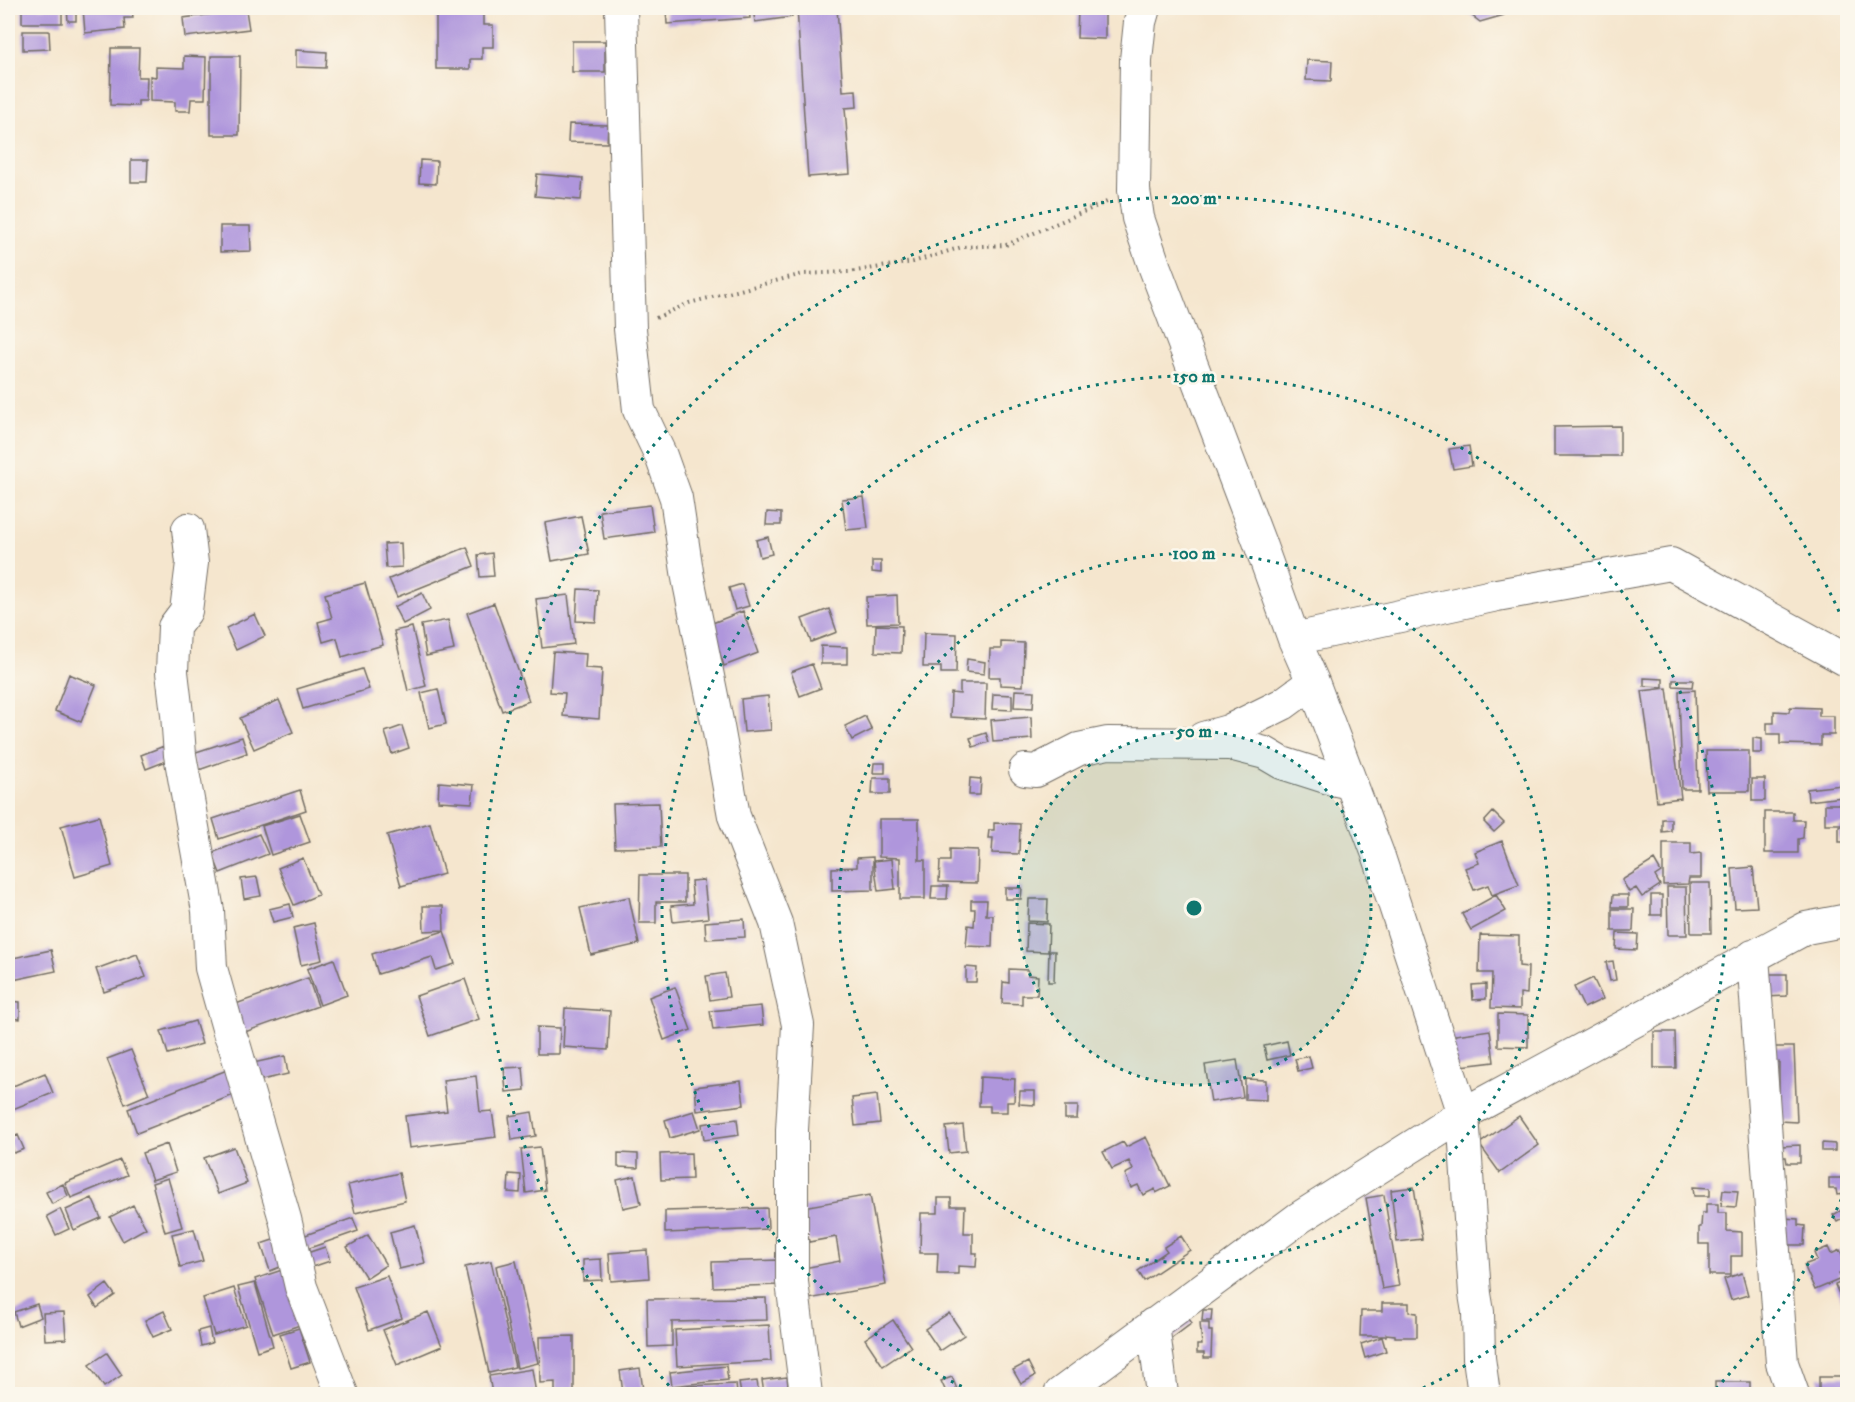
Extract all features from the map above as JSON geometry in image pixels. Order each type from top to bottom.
[{"type":"street","points":[[621,8],[630,329],[639,410],[661,456],[676,498],[688,578],[734,816],[776,923],[798,1025],[792,1130],[792,1282],[806,1395]]},
{"type":"street","points":[[1144,8],[1140,22],[1136,60],[1134,190],[1138,218],[1294,639],[1313,682],[1380,857],[1463,1114],[1478,1312],[1479,1358],[1484,1395]]},
{"type":"street","points":[[188,529],[192,563],[186,611],[174,627],[171,672],[180,755],[208,911],[211,968],[271,1170],[301,1287],[342,1395]]},
{"type":"street","points":[[1294,639],[1497,595],[1671,564],[1848,661]]},
{"type":"street","points":[[1176,744],[1228,731],[1283,705],[1313,682]]},
{"type":"street","points":[[1025,770],[1036,771],[1079,749],[1108,743],[1230,744],[1265,753],[1282,763],[1332,779],[1352,783]]},
{"type":"street","points":[[1060,1395],[1299,1218],[1463,1114],[1806,928],[1848,920]]},
{"type":"street","points":[[1753,956],[1782,1363],[1793,1395]]},
{"type":"street","points":[[1153,1324],[1162,1395]]},
{"type":"path","points":[[630,329],[689,303],[803,274],[849,272],[913,262],[962,247],[1006,245],[1134,190]]},
{"type":"building","points":[[22,8],[62,8],[62,23],[22,23]]},
{"type":"building","points":[[67,8],[76,8],[76,21],[68,21]]},
{"type":"building","points":[[83,8],[132,8],[133,18],[124,18],[125,29],[85,33]]},
{"type":"building","points":[[666,8],[749,8],[750,18],[667,24]]},
{"type":"building","points":[[753,8],[791,8],[792,17],[755,22]]},
{"type":"building","points":[[797,8],[837,8],[843,91],[856,90],[857,107],[845,108],[850,174],[808,177]]},
{"type":"building","points":[[1078,8],[1105,8],[1105,39],[1077,38]]},
{"type":"building","points":[[1462,8],[1510,8],[1504,15],[1480,22]]},
{"type":"building","points":[[246,10],[249,29],[185,37],[183,18]]},
{"type":"building","points":[[483,11],[483,25],[493,25],[493,47],[482,47],[482,59],[470,59],[470,69],[436,69],[436,12]]},
{"type":"building","points":[[23,31],[49,31],[50,49],[23,50]]},
{"type":"building","points":[[572,41],[605,41],[605,72],[572,72]]},
{"type":"building","points":[[111,48],[139,48],[138,77],[147,77],[146,101],[138,101],[138,106],[110,105]]},
{"type":"building","points":[[296,50],[327,52],[326,68],[296,67]]},
{"type":"building","points":[[184,56],[206,57],[205,99],[191,99],[190,111],[175,111],[175,102],[150,101],[150,76],[156,77],[156,67],[184,68]]},
{"type":"building","points":[[211,56],[240,56],[239,135],[211,135]]},
{"type":"building","points":[[1307,60],[1332,61],[1331,81],[1306,80]]},
{"type":"building","points":[[569,124],[608,125],[607,143],[568,142]]},
{"type":"building","points":[[131,160],[148,160],[147,182],[131,182]]},
{"type":"building","points":[[420,160],[437,161],[436,184],[419,183]]},
{"type":"building","points":[[537,174],[583,178],[581,200],[535,196]]},
{"type":"building","points":[[220,226],[250,226],[251,251],[220,252]]},
{"type":"building","points":[[1620,426],[1620,456],[1554,456],[1554,427]]},
{"type":"building","points":[[1469,446],[1472,466],[1453,469],[1449,449]]},
{"type":"building","points":[[864,497],[868,528],[846,530],[842,499]]},
{"type":"building","points":[[650,505],[654,532],[604,539],[600,511]]},
{"type":"building","points":[[767,512],[781,513],[781,525],[766,525]]},
{"type":"building","points":[[581,516],[589,554],[552,561],[545,523]]},
{"type":"building","points":[[768,537],[772,554],[760,557],[756,540]]},
{"type":"building","points":[[401,543],[402,567],[386,568],[384,544]]},
{"type":"building","points":[[467,547],[474,566],[397,597],[389,579]]},
{"type":"building","points":[[492,553],[494,576],[480,577],[478,555]]},
{"type":"building","points":[[872,561],[881,561],[881,573],[872,572]]},
{"type":"building","points":[[365,583],[383,645],[342,657],[337,638],[323,642],[318,622],[332,618],[325,594]]},
{"type":"building","points":[[742,584],[749,606],[735,610],[729,588]]},
{"type":"building","points":[[578,589],[598,590],[596,622],[576,621]]},
{"type":"building","points":[[422,593],[430,610],[403,624],[394,607]]},
{"type":"building","points":[[568,595],[574,644],[542,648],[536,599]]},
{"type":"building","points":[[897,595],[898,623],[867,624],[866,597]]},
{"type":"building","points":[[494,603],[529,701],[502,711],[467,613]]},
{"type":"building","points":[[829,609],[837,632],[811,642],[802,619]]},
{"type":"building","points":[[743,611],[758,653],[724,666],[710,624]]},
{"type":"building","points":[[255,614],[265,636],[236,650],[226,628]]},
{"type":"building","points":[[448,620],[454,650],[426,656],[421,625]]},
{"type":"building","points":[[876,625],[902,626],[901,653],[875,652]]},
{"type":"building","points":[[412,627],[426,686],[408,691],[394,631]]},
{"type":"building","points":[[924,633],[957,634],[956,673],[941,673],[941,667],[923,667]]},
{"type":"building","points":[[1001,642],[1024,643],[1023,686],[1000,685],[1000,677],[989,677],[990,649],[1001,649]]},
{"type":"building","points":[[821,646],[847,647],[847,664],[821,664]]},
{"type":"building","points":[[553,652],[586,654],[585,668],[602,669],[599,719],[563,716],[565,693],[550,692]]},
{"type":"building","points":[[967,659],[985,662],[984,674],[966,672]]},
{"type":"building","points":[[812,664],[821,688],[800,696],[791,672]]},
{"type":"building","points":[[362,669],[369,689],[303,709],[297,689]]},
{"type":"building","points":[[69,674],[96,685],[81,722],[55,711]]},
{"type":"building","points":[[1644,678],[1663,679],[1663,687],[1644,686]]},
{"type":"building","points":[[1673,680],[1693,680],[1692,687],[1673,686]]},
{"type":"building","points":[[960,683],[986,683],[985,719],[950,717],[951,693],[960,694]]},
{"type":"building","points":[[1667,688],[1681,798],[1657,801],[1642,691]]},
{"type":"building","points":[[438,689],[446,724],[429,728],[421,693]]},
{"type":"building","points":[[1015,690],[1034,691],[1033,708],[1014,707]]},
{"type":"building","points":[[1695,690],[1698,789],[1682,789],[1679,691]]},
{"type":"building","points":[[993,694],[1012,695],[1012,710],[992,709]]},
{"type":"building","points":[[768,696],[771,730],[744,732],[741,699]]},
{"type":"building","points":[[279,700],[293,732],[254,749],[240,718]]},
{"type":"building","points":[[1790,707],[1819,708],[1819,716],[1834,716],[1834,735],[1821,735],[1821,745],[1780,744],[1780,734],[1767,734],[1767,723],[1774,723],[1774,711],[1789,712]]},
{"type":"building","points":[[865,716],[872,730],[852,740],[845,726]]},
{"type":"building","points":[[1031,717],[1032,739],[993,742],[991,720]]},
{"type":"building","points":[[402,726],[409,748],[392,754],[385,732]]},
{"type":"building","points":[[986,733],[989,742],[973,747],[970,738]]},
{"type":"building","points":[[242,737],[247,753],[196,771],[190,754]]},
{"type":"building","points":[[1753,738],[1762,739],[1762,753],[1753,753]]},
{"type":"building","points":[[164,746],[169,760],[146,769],[141,755]]},
{"type":"building","points":[[1706,751],[1749,751],[1749,791],[1707,791]]},
{"type":"building","points":[[874,763],[885,763],[885,773],[873,773]]},
{"type":"building","points":[[873,778],[890,778],[890,794],[872,794]]},
{"type":"building","points":[[970,778],[981,779],[980,795],[969,795]]},
{"type":"building","points":[[1752,779],[1765,779],[1765,801],[1752,801]]},
{"type":"building","points":[[439,782],[474,785],[472,803],[438,801]]},
{"type":"building","points":[[1842,785],[1843,797],[1808,801],[1807,789]]},
{"type":"building","points":[[300,790],[306,810],[219,839],[213,819]]},
{"type":"building","points":[[659,803],[661,847],[615,848],[613,804]]},
{"type":"building","points":[[1825,804],[1844,804],[1844,824],[1825,824]]},
{"type":"building","points":[[1493,812],[1504,823],[1494,832],[1484,822]]},
{"type":"building","points":[[1765,812],[1793,812],[1793,820],[1804,820],[1803,838],[1798,839],[1798,853],[1765,853]]},
{"type":"building","points":[[300,814],[310,842],[271,855],[262,826]]},
{"type":"building","points":[[99,816],[112,866],[75,877],[61,826]]},
{"type":"building","points":[[879,819],[919,819],[919,860],[925,860],[925,899],[900,899],[900,858],[879,857]]},
{"type":"building","points":[[1662,819],[1671,819],[1671,831],[1662,832]]},
{"type":"building","points":[[430,823],[444,874],[401,886],[387,835]]},
{"type":"building","points":[[994,823],[1020,824],[1019,854],[992,853],[993,838],[988,838],[989,830],[994,830]]},
{"type":"building","points":[[1839,826],[1848,826],[1848,842],[1839,842]]},
{"type":"building","points":[[259,834],[268,854],[220,873],[212,853]]},
{"type":"building","points":[[1502,841],[1519,885],[1492,895],[1488,885],[1474,890],[1465,868],[1479,863],[1475,852]]},
{"type":"building","points":[[1663,843],[1691,843],[1691,854],[1701,853],[1701,878],[1689,878],[1688,884],[1663,885]]},
{"type":"building","points":[[950,849],[978,850],[977,883],[939,882],[940,861],[950,861]]},
{"type":"building","points":[[873,857],[873,890],[832,891],[832,868],[857,867],[857,858]]},
{"type":"building","points":[[303,858],[318,895],[294,905],[278,868]]},
{"type":"building","points":[[892,859],[895,889],[878,891],[874,861]]},
{"type":"building","points":[[1654,860],[1661,872],[1655,876],[1660,885],[1642,897],[1636,888],[1629,892],[1622,880]]},
{"type":"building","points":[[1753,867],[1757,907],[1735,908],[1732,869]]},
{"type":"building","points":[[640,875],[685,875],[685,902],[656,902],[656,923],[639,923]]},
{"type":"building","points":[[257,877],[261,896],[244,899],[241,879]]},
{"type":"building","points":[[704,880],[708,918],[673,922],[671,906],[693,904],[691,881]]},
{"type":"building","points":[[1690,883],[1710,883],[1711,933],[1691,933]]},
{"type":"building","points":[[932,886],[948,886],[947,899],[931,899]]},
{"type":"building","points":[[1667,887],[1686,887],[1687,935],[1668,935]]},
{"type":"building","points":[[1005,888],[1022,888],[1021,899],[1005,899]]},
{"type":"building","points":[[1496,895],[1506,911],[1471,930],[1462,914]]},
{"type":"building","points":[[1613,895],[1628,895],[1628,907],[1612,907]]},
{"type":"building","points":[[1651,895],[1662,895],[1662,915],[1651,915]]},
{"type":"building","points":[[629,897],[639,944],[591,955],[580,908]]},
{"type":"building","points":[[1029,899],[1048,899],[1047,922],[1028,921]]},
{"type":"building","points":[[971,900],[987,900],[986,915],[993,915],[992,947],[966,946],[968,925],[974,926],[975,909],[971,909]]},
{"type":"building","points":[[290,904],[293,917],[273,922],[269,909]]},
{"type":"building","points":[[423,906],[443,906],[444,930],[424,931]]},
{"type":"building","points":[[1612,909],[1634,909],[1633,931],[1612,931]]},
{"type":"building","points":[[744,919],[745,937],[706,939],[705,922]]},
{"type":"building","points":[[314,923],[322,960],[301,965],[293,928]]},
{"type":"building","points":[[1027,923],[1049,924],[1048,952],[1026,951]]},
{"type":"building","points":[[444,931],[455,964],[436,970],[432,957],[378,974],[372,954]]},
{"type":"building","points":[[1617,933],[1638,934],[1637,950],[1616,949]]},
{"type":"building","points":[[1480,935],[1519,936],[1519,966],[1528,967],[1527,994],[1520,993],[1520,1009],[1491,1008],[1492,973],[1479,973]]},
{"type":"building","points":[[51,950],[56,971],[8,981],[8,959]]},
{"type":"building","points":[[1049,951],[1055,951],[1054,982],[1048,982]]},
{"type":"building","points":[[137,954],[146,977],[104,992],[96,969]]},
{"type":"building","points":[[334,959],[347,995],[320,1005],[307,969]]},
{"type":"building","points":[[1613,961],[1616,980],[1610,981],[1606,962]]},
{"type":"building","points":[[966,967],[977,968],[976,982],[966,982]]},
{"type":"building","points":[[1009,969],[1028,970],[1028,975],[1038,976],[1037,995],[1022,995],[1022,1004],[1002,1003],[1003,982],[1009,983]]},
{"type":"building","points":[[725,973],[729,997],[710,1000],[706,976]]},
{"type":"building","points":[[1765,974],[1787,974],[1787,996],[1765,997]]},
{"type":"building","points":[[308,978],[318,1006],[242,1033],[233,1005]]},
{"type":"building","points":[[1593,978],[1603,999],[1584,1008],[1574,987]]},
{"type":"building","points":[[465,979],[479,1019],[430,1036],[416,996]]},
{"type":"building","points":[[1486,984],[1486,999],[1473,1000],[1472,985]]},
{"type":"building","points":[[675,987],[691,1030],[664,1040],[649,997]]},
{"type":"building","points":[[8,1001],[20,1002],[20,1019],[8,1018]]},
{"type":"building","points":[[761,1006],[763,1025],[713,1030],[710,1011]]},
{"type":"building","points":[[565,1008],[610,1011],[608,1050],[563,1047]]},
{"type":"building","points":[[1498,1014],[1528,1015],[1528,1047],[1498,1046]]},
{"type":"building","points":[[195,1021],[202,1044],[168,1054],[161,1031]]},
{"type":"building","points":[[537,1027],[560,1028],[559,1054],[537,1054]]},
{"type":"building","points":[[1490,1030],[1494,1062],[1453,1067],[1449,1036]]},
{"type":"building","points":[[1654,1032],[1675,1032],[1676,1068],[1654,1068]]},
{"type":"building","points":[[1287,1041],[1290,1055],[1267,1060],[1264,1046]]},
{"type":"building","points":[[1775,1047],[1794,1047],[1797,1122],[1779,1121],[1779,1062],[1774,1062]]},
{"type":"building","points":[[131,1050],[149,1094],[125,1104],[107,1059]]},
{"type":"building","points":[[285,1056],[288,1074],[257,1081],[253,1063]]},
{"type":"building","points":[[1309,1056],[1312,1068],[1298,1071],[1295,1059]]},
{"type":"building","points":[[1237,1060],[1243,1097],[1211,1102],[1205,1065]]},
{"type":"building","points":[[523,1067],[525,1090],[506,1092],[504,1068]]},
{"type":"building","points":[[227,1070],[236,1094],[137,1133],[128,1109]]},
{"type":"building","points":[[45,1073],[53,1093],[8,1111],[8,1088]]},
{"type":"building","points":[[476,1076],[480,1112],[492,1111],[496,1137],[409,1148],[405,1116],[447,1111],[443,1080]]},
{"type":"building","points":[[980,1077],[1015,1079],[1014,1102],[1007,1102],[1007,1112],[990,1112],[990,1106],[979,1106]]},
{"type":"building","points":[[1245,1079],[1266,1080],[1266,1100],[1245,1099]]},
{"type":"building","points":[[741,1081],[744,1105],[697,1111],[695,1087]]},
{"type":"building","points":[[1020,1091],[1035,1091],[1035,1105],[1019,1104]]},
{"type":"building","points":[[877,1095],[880,1123],[855,1126],[852,1098]]},
{"type":"building","points":[[1065,1106],[1078,1106],[1077,1119],[1065,1119]]},
{"type":"building","points":[[694,1111],[700,1129],[670,1138],[665,1120]]},
{"type":"building","points":[[532,1112],[536,1136],[512,1140],[509,1116]]},
{"type":"building","points":[[1519,1116],[1539,1145],[1500,1173],[1479,1144]]},
{"type":"building","points":[[737,1119],[739,1135],[704,1140],[702,1124]]},
{"type":"building","points":[[963,1125],[966,1151],[949,1153],[946,1127]]},
{"type":"building","points":[[18,1135],[24,1149],[14,1153],[8,1139]]},
{"type":"building","points":[[1146,1137],[1170,1186],[1156,1193],[1155,1189],[1143,1195],[1138,1185],[1131,1188],[1125,1174],[1133,1170],[1129,1161],[1112,1169],[1103,1152],[1123,1142],[1126,1147]]},
{"type":"building","points":[[1822,1143],[1835,1144],[1835,1151],[1822,1151]]},
{"type":"building","points":[[167,1144],[176,1172],[152,1180],[142,1153]]},
{"type":"building","points":[[1800,1145],[1800,1163],[1787,1163],[1786,1157],[1781,1157],[1781,1146]]},
{"type":"building","points":[[234,1147],[247,1183],[218,1194],[204,1158]]},
{"type":"building","points":[[540,1147],[545,1190],[526,1193],[521,1149]]},
{"type":"building","points":[[618,1153],[638,1154],[638,1168],[618,1167]]},
{"type":"building","points":[[691,1153],[692,1179],[661,1180],[660,1154]]},
{"type":"building","points":[[120,1160],[127,1175],[71,1198],[65,1183]]},
{"type":"building","points":[[399,1173],[405,1201],[355,1213],[348,1185]]},
{"type":"building","points":[[509,1174],[521,1175],[520,1193],[508,1192]]},
{"type":"building","points":[[635,1176],[641,1204],[623,1208],[617,1180]]},
{"type":"building","points":[[168,1178],[182,1227],[165,1232],[152,1183]]},
{"type":"building","points":[[1829,1178],[1843,1178],[1843,1194],[1837,1195],[1836,1189],[1829,1189]]},
{"type":"building","points":[[63,1184],[68,1196],[52,1204],[46,1192]]},
{"type":"building","points":[[1414,1187],[1422,1239],[1397,1242],[1391,1190]]},
{"type":"building","points":[[1693,1187],[1710,1188],[1710,1196],[1694,1196]]},
{"type":"building","points":[[1723,1190],[1738,1191],[1736,1207],[1721,1206]]},
{"type":"building","points":[[870,1195],[886,1285],[809,1299],[804,1268],[840,1261],[836,1237],[809,1242],[803,1207]]},
{"type":"building","points":[[1384,1195],[1399,1286],[1382,1289],[1366,1198]]},
{"type":"building","points":[[92,1198],[101,1218],[74,1230],[66,1210]]},
{"type":"building","points":[[938,1198],[951,1198],[951,1206],[965,1206],[964,1233],[973,1233],[973,1253],[977,1253],[976,1267],[958,1266],[958,1274],[937,1274],[938,1253],[920,1253],[921,1213],[938,1213]]},
{"type":"building","points":[[1706,1204],[1718,1204],[1718,1213],[1727,1213],[1727,1231],[1742,1232],[1742,1256],[1731,1256],[1731,1275],[1709,1275],[1709,1244],[1699,1244],[1699,1227],[1701,1227],[1702,1213],[1706,1213]]},
{"type":"building","points":[[133,1205],[146,1228],[123,1241],[110,1217]]},
{"type":"building","points":[[767,1208],[768,1229],[665,1233],[665,1211]]},
{"type":"building","points":[[1845,1208],[1848,1216],[1837,1222],[1833,1215]]},
{"type":"building","points":[[60,1209],[69,1229],[56,1235],[47,1216]]},
{"type":"building","points":[[353,1218],[358,1231],[304,1250],[300,1237]]},
{"type":"building","points":[[1783,1218],[1798,1219],[1798,1225],[1805,1226],[1804,1245],[1783,1245]]},
{"type":"building","points":[[415,1225],[425,1263],[399,1269],[390,1232]]},
{"type":"building","points":[[194,1229],[203,1261],[180,1267],[172,1234]]},
{"type":"building","points":[[368,1235],[386,1265],[366,1278],[347,1247]]},
{"type":"building","points":[[1181,1236],[1190,1250],[1144,1281],[1138,1271],[1167,1251],[1164,1247]]},
{"type":"building","points":[[276,1239],[285,1265],[270,1271],[261,1244]]},
{"type":"building","points":[[325,1247],[330,1261],[309,1268],[304,1254]]},
{"type":"building","points":[[1828,1247],[1831,1254],[1840,1250],[1848,1268],[1839,1273],[1841,1279],[1815,1290],[1804,1265],[1817,1260],[1814,1253]]},
{"type":"building","points":[[647,1250],[649,1278],[611,1281],[609,1253]]},
{"type":"building","points":[[601,1259],[602,1280],[583,1281],[583,1260]]},
{"type":"building","points":[[778,1260],[779,1285],[713,1287],[712,1262]]},
{"type":"building","points":[[491,1261],[515,1367],[489,1373],[465,1267]]},
{"type":"building","points":[[516,1261],[538,1363],[517,1368],[496,1266]]},
{"type":"building","points":[[288,1268],[306,1323],[273,1334],[255,1279]]},
{"type":"building","points":[[1742,1273],[1748,1295],[1731,1300],[1724,1279]]},
{"type":"building","points":[[387,1276],[402,1318],[369,1330],[354,1287]]},
{"type":"building","points":[[1848,1279],[1848,1306],[1845,1307],[1835,1285]]},
{"type":"building","points":[[255,1283],[273,1346],[257,1351],[238,1287]]},
{"type":"building","points":[[107,1284],[115,1295],[97,1308],[90,1297]]},
{"type":"building","points":[[234,1288],[246,1325],[214,1335],[203,1298]]},
{"type":"building","points":[[766,1298],[767,1320],[672,1322],[672,1346],[648,1347],[647,1299]]},
{"type":"building","points":[[1382,1303],[1409,1303],[1409,1312],[1417,1313],[1417,1337],[1395,1337],[1395,1335],[1386,1334],[1386,1336],[1360,1336],[1361,1311],[1382,1311]]},
{"type":"building","points":[[37,1304],[41,1317],[18,1326],[14,1312]]},
{"type":"building","points":[[1203,1310],[1212,1310],[1211,1321],[1202,1321]]},
{"type":"building","points":[[164,1311],[172,1329],[153,1337],[145,1320]]},
{"type":"building","points":[[64,1312],[66,1339],[45,1340],[43,1313]]},
{"type":"building","points":[[428,1312],[442,1346],[397,1365],[383,1330]]},
{"type":"building","points":[[949,1313],[964,1335],[940,1351],[925,1329]]},
{"type":"building","points":[[1186,1315],[1192,1323],[1163,1345],[1157,1337]]},
{"type":"building","points":[[893,1320],[911,1347],[883,1366],[865,1339]]},
{"type":"building","points":[[1200,1323],[1209,1323],[1209,1331],[1212,1331],[1211,1358],[1204,1358],[1204,1353],[1197,1353],[1197,1345],[1202,1345]]},
{"type":"building","points":[[769,1325],[771,1361],[677,1366],[675,1330]]},
{"type":"building","points":[[209,1328],[212,1343],[201,1346],[198,1331]]},
{"type":"building","points":[[299,1328],[310,1362],[291,1368],[280,1334]]},
{"type":"building","points":[[574,1336],[574,1393],[555,1393],[555,1382],[540,1383],[539,1337]]},
{"type":"building","points":[[1382,1337],[1386,1351],[1365,1358],[1361,1344]]},
{"type":"building","points":[[107,1353],[122,1375],[104,1387],[89,1365]]},
{"type":"building","points":[[1028,1362],[1035,1376],[1021,1384],[1013,1370]]},
{"type":"building","points":[[726,1366],[728,1380],[672,1386],[670,1372]]},
{"type":"building","points":[[640,1368],[643,1390],[623,1393],[620,1371]]},
{"type":"building","points":[[532,1369],[536,1394],[492,1394],[489,1376]]},
{"type":"building","points":[[787,1377],[789,1394],[764,1394],[762,1380]]},
{"type":"building","points":[[952,1377],[959,1394],[947,1394],[941,1381]]},
{"type":"building","points":[[1819,1377],[1848,1377],[1848,1394],[1819,1394]]},
{"type":"building","points":[[757,1381],[759,1394],[741,1394],[739,1383]]},
{"type":"building","points":[[1715,1382],[1750,1382],[1750,1394],[1715,1394]]},
{"type":"building","points":[[736,1384],[737,1394],[688,1394],[688,1386]]}]
